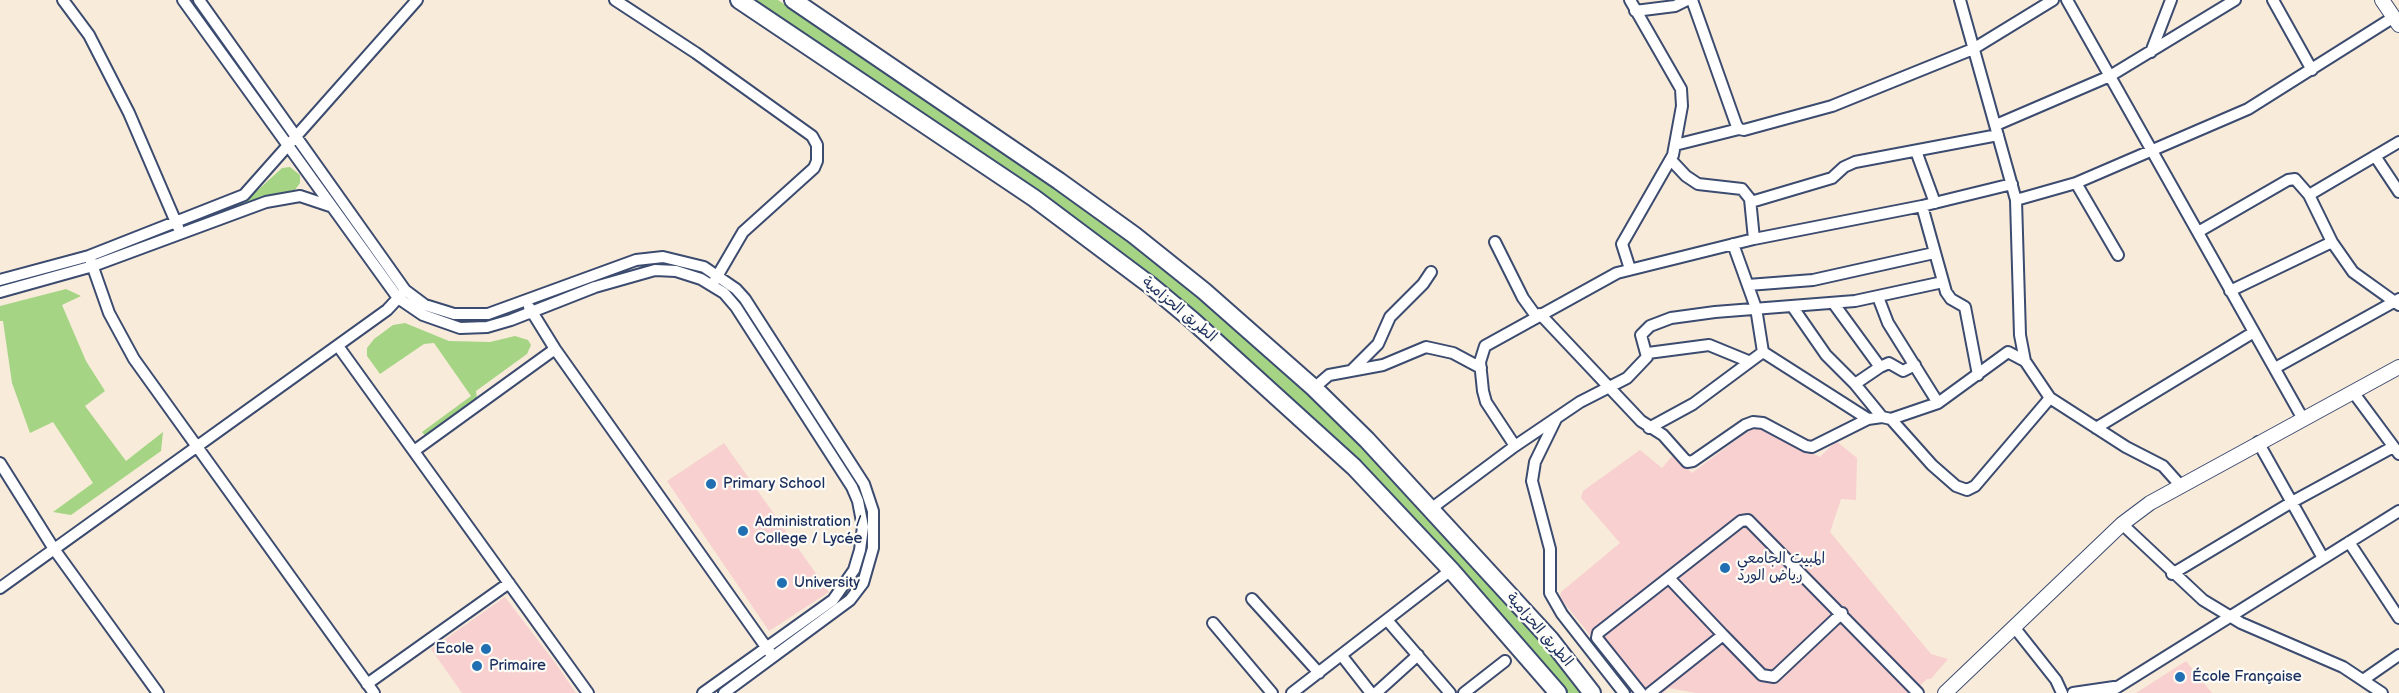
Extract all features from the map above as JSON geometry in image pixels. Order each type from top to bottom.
[{"type":"highway","name":"الطريق الحزامية","points":[[739,0],[1034,198],[1150,285],[1354,467],[1451,570],[1558,693]]},
{"type":"highway","name":"الطريق الحزامية","points":[[793,0],[1059,181],[1134,235],[1204,291],[1314,388],[1432,508],[1550,639],[1592,693]]},
{"type":"main road","points":[[2382,0],[2396,21]]},
{"type":"main road","points":[[1945,693],[2122,524],[2180,485],[2399,367]]},
{"type":"street","points":[[63,0],[89,35],[129,112],[181,234]]},
{"type":"street","points":[[183,0],[292,141],[315,165],[401,294]]},
{"type":"street","points":[[199,0],[292,141],[313,180],[401,294],[425,305],[462,315],[488,314],[529,306],[636,260],[650,258],[684,260],[715,280],[736,289],[864,484],[873,511],[873,548],[863,583],[850,600],[724,693]]},
{"type":"street","points":[[0,280],[91,261],[176,222],[244,195],[417,0]]},
{"type":"street","points":[[615,0],[696,53],[812,136],[818,145],[818,161],[814,168],[743,232],[715,280]]},
{"type":"street","points":[[1630,0],[1681,89],[1682,114],[1671,160],[1622,244],[1630,269]]},
{"type":"street","points":[[1635,11],[1675,6],[1690,0],[1739,129]]},
{"type":"street","points":[[1960,0],[2016,200],[2020,335],[2025,361],[2050,398],[2096,428],[2163,466],[2180,485]]},
{"type":"street","points":[[1676,145],[1739,129],[1755,128],[1832,106],[1973,49],[2053,0]]},
{"type":"street","points":[[2067,0],[2303,419]]},
{"type":"street","points":[[2151,52],[2171,0]]},
{"type":"street","points":[[1751,202],[1832,178],[1844,167],[1855,162],[1997,130],[2110,76],[2235,0]]},
{"type":"street","points":[[2273,0],[2312,70]]},
{"type":"street","points":[[2016,200],[2076,183],[2153,152],[2248,109],[2396,21]]},
{"type":"street","points":[[2309,195],[2399,142]]},
{"type":"street","points":[[1916,150],[1935,203]]},
{"type":"street","points":[[2376,156],[2399,192]]},
{"type":"street","points":[[1671,160],[1691,180],[1709,186],[1738,187],[1745,192],[1751,202],[1754,239]]},
{"type":"street","points":[[0,292],[181,234],[266,201],[301,192],[313,180],[315,165]]},
{"type":"street","points":[[2198,232],[2295,179],[2309,195],[2332,242],[2353,272],[2397,301],[2275,368]]},
{"type":"street","points":[[2076,183],[2118,255]]},
{"type":"street","points":[[1515,446],[1486,402],[1481,353],[1485,346],[1604,279],[1630,269],[1754,239],[1922,206],[2012,184]]},
{"type":"street","points":[[288,197],[311,198],[332,207]]},
{"type":"street","points":[[1922,206],[1943,282],[1951,299],[1965,307],[1978,375]]},
{"type":"street","points":[[1495,242],[1523,298],[1649,428],[1663,435],[1689,462],[1749,423],[1763,423],[1812,447],[1868,419],[1886,418],[1938,403],[2008,352],[2025,361]]},
{"type":"street","points":[[2230,291],[2332,242]]},
{"type":"street","points":[[1733,244],[1756,308],[1763,351],[1868,419]]},
{"type":"street","points":[[1748,285],[1813,280],[1934,254]]},
{"type":"street","points":[[91,261],[109,313],[124,343],[370,688],[509,583]]},
{"type":"street","points":[[1351,371],[1378,344],[1390,317],[1423,284],[1431,272]]},
{"type":"street","points":[[703,693],[816,614],[845,585],[860,550],[862,515],[852,486],[736,307],[715,280]]},
{"type":"street","points":[[1432,508],[1515,446],[1557,418],[1627,378],[1645,361],[1648,353],[1641,335],[1650,326],[1671,318],[1756,308],[1834,304],[1878,297],[1943,282]]},
{"type":"street","points":[[0,588],[338,346],[387,310],[401,294]]},
{"type":"street","points":[[1878,297],[1888,323],[1938,403]]},
{"type":"street","points":[[1834,304],[1880,367]]},
{"type":"street","points":[[529,306],[555,349],[773,657]]},
{"type":"street","points":[[1792,306],[1826,355],[1932,465],[1956,486],[1967,490],[1975,486],[2050,398]]},
{"type":"street","points":[[2096,428],[2254,332]]},
{"type":"street","points":[[1648,353],[1709,345],[1748,361]]},
{"type":"street","points":[[338,346],[588,693]]},
{"type":"street","points":[[1314,388],[1329,375],[1383,364],[1426,346],[1453,353],[1481,368]]},
{"type":"street","points":[[414,451],[555,349]]},
{"type":"street","points":[[1649,428],[1693,404],[1763,351]]},
{"type":"street","points":[[1855,384],[1889,363],[1903,371],[1915,365]]},
{"type":"street","points":[[2172,574],[2292,502],[2396,451],[2353,392]]},
{"type":"street","points":[[1557,418],[1535,462],[1532,481],[1550,549],[1550,593],[1562,614],[1624,693]]},
{"type":"street","points":[[2259,442],[2324,558]]},
{"type":"street","points":[[0,463],[54,549],[158,693]]},
{"type":"street","points":[[2056,680],[2075,692],[2111,690],[2399,511]]},
{"type":"street","points":[[1641,693],[1597,635],[1741,521],[1748,520],[1842,613],[1918,693]]},
{"type":"street","points":[[2122,524],[2172,574],[2203,600],[2229,616],[2343,667],[2382,693]]},
{"type":"street","points":[[2349,542],[2399,618]]},
{"type":"street","points":[[1292,693],[1451,570]]},
{"type":"street","points":[[1669,578],[1762,675],[1774,677],[1842,613]]},
{"type":"street","points":[[1252,599],[1319,673]]},
{"type":"street","points":[[1387,620],[1450,693]]},
{"type":"street","points":[[1214,623],[1272,693]]},
{"type":"street","points":[[2014,627],[2056,680],[2062,693]]},
{"type":"street","points":[[1650,693],[1724,635]]},
{"type":"street","points":[[1376,693],[1418,655]]},
{"type":"street","points":[[2363,680],[2399,655]]},
{"type":"street","points":[[1342,656],[1371,693]]},
{"type":"street","points":[[1464,693],[1504,661]]},
{"type":"shaded area","name":"المبيت الجامعي رياض الورد","points":[[1752,428],[1761,428],[1820,457],[1836,441],[1857,458],[1856,500],[1841,499],[1830,532],[1931,654],[1948,659],[1931,679],[1927,679],[1912,693],[1696,693],[1669,688],[1663,693],[1637,693],[1560,598],[1561,592],[1620,543],[1581,498],[1583,491],[1640,450],[1662,468],[1674,454],[1692,473]]},
{"type":"shaded area","points":[[724,443],[829,592],[769,631],[667,481]]},
{"type":"shaded area","points":[[505,597],[576,693],[462,693],[431,649]]},
{"type":"shaded area","name":"École Française","points":[[2186,661],[2212,693],[2136,693]]},
{"type":"green space","points":[[748,0],[778,0],[1016,159],[1174,274],[1360,440],[1524,620],[1583,693],[1563,693],[1520,641],[1172,297]]},
{"type":"green space","points":[[290,167],[300,175],[300,183],[295,190],[269,195],[224,212],[248,199],[282,168]]},
{"type":"green space","points":[[66,289],[81,296],[62,305],[86,361],[105,391],[85,406],[126,461],[163,432],[161,451],[71,515],[53,512],[93,483],[53,422],[30,433],[12,383],[3,321],[0,321],[0,306]]},
{"type":"green space","points":[[405,323],[449,341],[490,342],[515,336],[528,340],[531,345],[527,354],[476,391],[477,399],[426,437],[422,432],[471,396],[434,343],[424,344],[380,374],[367,356],[367,348],[374,339],[393,325]]},
{"type":"place","name":"Primary School","points":[[711,484]]},
{"type":"place","name":"Administration / College / Lycée","points":[[743,531]]},
{"type":"place","name":"المبيت الجامعي رياض الورد","points":[[1725,568]]},
{"type":"place","name":"University","points":[[782,583]]},
{"type":"place","name":"Ecole","points":[[486,649]]},
{"type":"place","name":"Primaire","points":[[477,666]]},
{"type":"place","name":"École Française","points":[[2180,677]]}]
